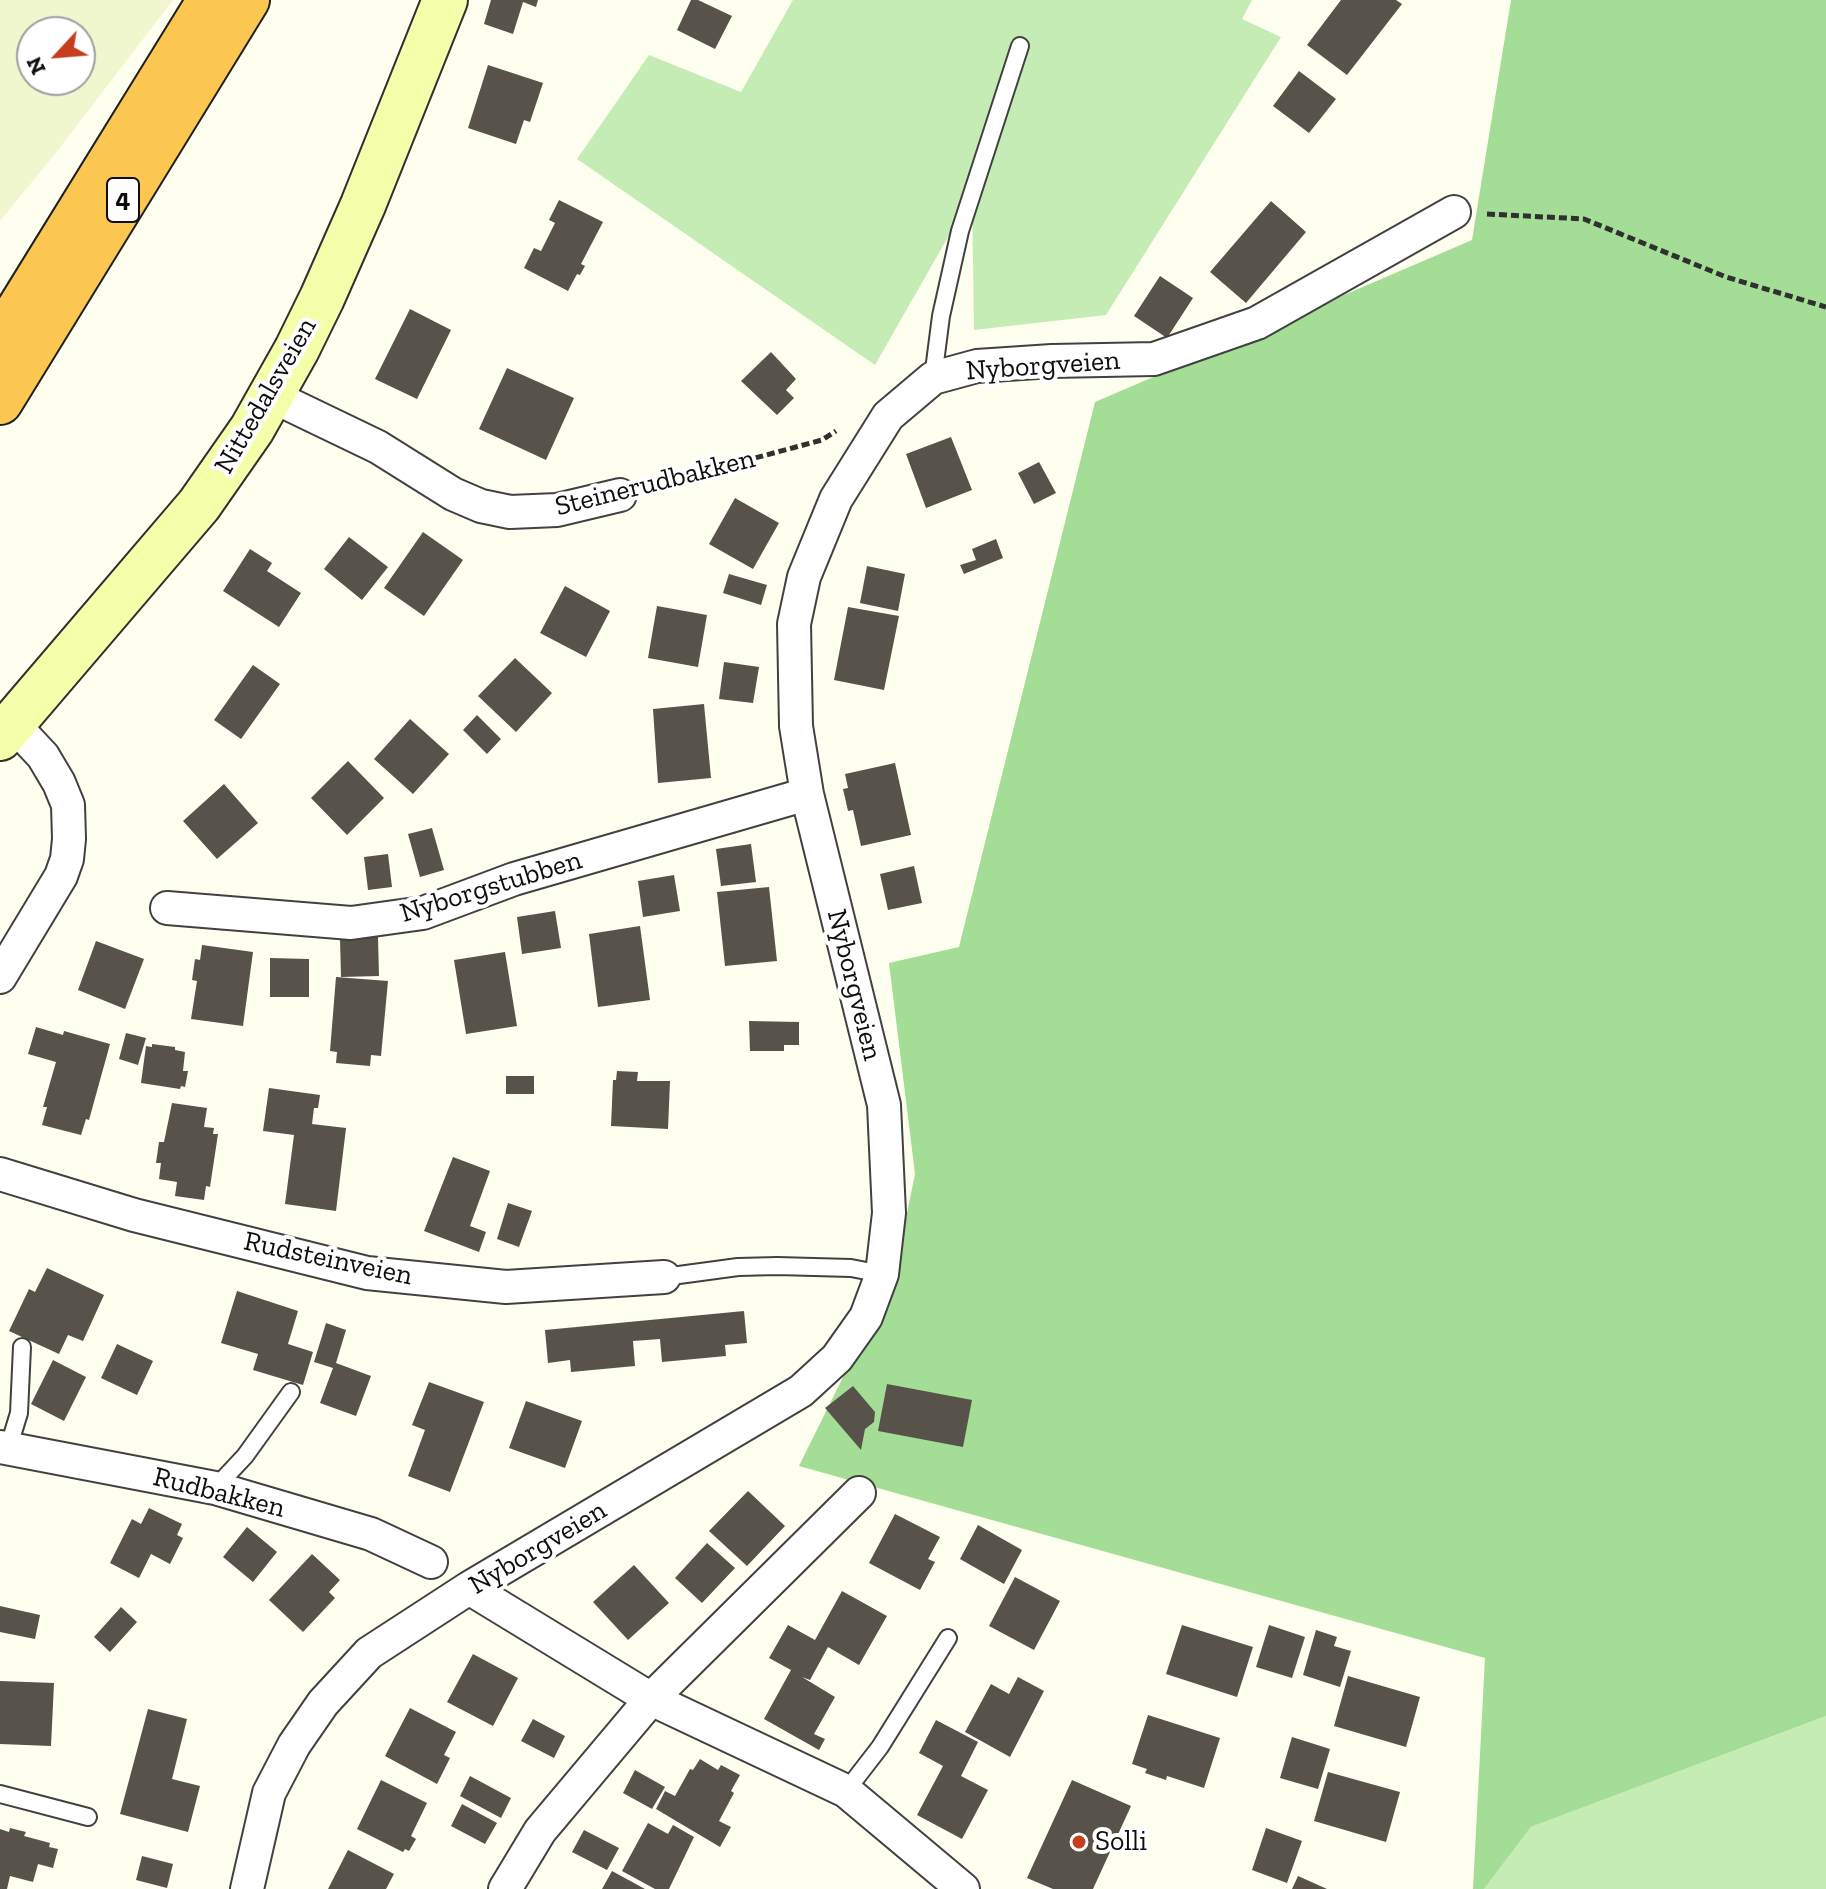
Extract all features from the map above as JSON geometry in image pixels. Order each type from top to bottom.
[{"type":"highway","name":"4","points":[[0,340],[210,0]]},
{"type":"highway","name":"4","points":[[0,402],[247,0]]},
{"type":"main road","name":"Nittedalsveien","points":[[6,731],[199,505],[272,396],[322,298],[363,205],[445,0]]},
{"type":"street","name":"Nyborgveien","points":[[247,1889],[269,1793],[294,1745],[323,1703],[369,1653],[469,1588],[801,1391],[837,1358],[866,1317],[882,1274],[889,1213],[884,1105],[807,794],[796,726],[793,662],[794,624],[804,577],[836,499],[888,416],[933,378],[977,366],[1154,359],[1257,323],[1454,212]]},
{"type":"street","name":"Steinerudbakken","points":[[272,396],[378,447],[453,494],[481,506],[510,512],[557,510],[620,495]]},
{"type":"street","points":[[0,977],[61,876],[69,839],[68,805],[59,783],[43,756],[6,731]]},
{"type":"street","name":"Nyborgstubben","points":[[167,908],[351,923],[423,913],[514,879],[807,794]]},
{"type":"street","name":"Rudsteinveien","points":[[0,1174],[134,1215],[367,1273],[506,1287],[664,1277]]},
{"type":"street","name":"Rudbakken","points":[[4,1448],[215,1488],[371,1534],[431,1562]]},
{"type":"street","points":[[505,1889],[540,1831],[651,1699],[859,1493]]},
{"type":"street","points":[[469,1588],[651,1699],[846,1791],[963,1889]]},
{"type":"lane","points":[[933,378],[941,316],[960,231],[1020,46]]},
{"type":"lane","points":[[664,1277],[738,1267],[777,1266],[851,1268],[882,1274]]},
{"type":"lane","points":[[4,1448],[19,1413],[22,1347]]},
{"type":"lane","points":[[215,1488],[245,1456],[291,1392]]},
{"type":"lane","points":[[846,1791],[880,1747],[948,1638]]},
{"type":"lane","points":[[0,1794],[88,1817]]},
{"type":"path","points":[[1454,212],[1584,219],[1726,277],[1826,307]]},
{"type":"path","name":"Steinerudbakken","points":[[620,495],[822,440],[841,428]]},
{"type":"green space","points":[[0,0],[173,0],[0,221]]},
{"type":"green space","points":[[793,0],[1252,0],[1242,19],[1281,37],[1106,315],[974,330],[972,195],[875,365],[577,159],[649,55],[741,92]]},
{"type":"green space","points":[[1511,0],[1826,0],[1826,1716],[1531,1827],[1484,1889],[1473,1889],[1485,1658],[799,1466],[895,1272],[915,1174],[889,963],[959,947],[1095,402],[1472,240]]},
{"type":"green space","points":[[1826,1716],[1826,1889],[1484,1889],[1531,1827]]},
{"type":"building","points":[[491,0],[538,0],[536,7],[523,2],[513,34],[484,24]]},
{"type":"building","points":[[691,0],[698,0],[732,16],[715,49],[677,30]]},
{"type":"building","points":[[1341,0],[1396,0],[1402,4],[1347,75],[1307,45]]},
{"type":"building","points":[[488,65],[543,83],[530,122],[524,120],[516,144],[468,128]]},
{"type":"building","points":[[1299,71],[1336,99],[1309,133],[1273,106]]},
{"type":"building","points":[[559,200],[603,222],[581,264],[585,266],[568,291],[524,268],[534,248],[541,251],[555,223],[549,220]]},
{"type":"building","points":[[1271,201],[1306,232],[1246,303],[1210,272]]},
{"type":"building","points":[[1160,276],[1193,298],[1167,338],[1134,316]]},
{"type":"building","points":[[410,309],[451,330],[417,399],[375,379]]},
{"type":"building","points":[[771,352],[796,379],[786,390],[794,398],[777,415],[741,381]]},
{"type":"building","points":[[507,368],[574,398],[546,460],[479,429]]},
{"type":"building","points":[[951,437],[972,490],[926,508],[906,454]]},
{"type":"building","points":[[1039,462],[1056,493],[1034,504],[1018,473]]},
{"type":"building","points":[[735,498],[779,523],[753,569],[709,544]]},
{"type":"building","points":[[423,532],[463,560],[424,616],[384,588]]},
{"type":"building","points":[[349,537],[388,567],[362,600],[324,569]]},
{"type":"building","points":[[996,539],[1003,558],[964,574],[960,565],[976,560],[972,549]]},
{"type":"building","points":[[250,549],[272,563],[267,571],[301,593],[279,627],[223,591]]},
{"type":"building","points":[[867,566],[905,574],[898,611],[860,603]]},
{"type":"building","points":[[729,574],[767,585],[761,605],[723,593]]},
{"type":"building","points":[[565,586],[610,611],[586,657],[540,633]]},
{"type":"building","points":[[657,606],[707,615],[698,667],[648,658]]},
{"type":"building","points":[[848,607],[899,616],[884,690],[834,680]]},
{"type":"building","points":[[515,658],[552,693],[516,732],[478,696]]},
{"type":"building","points":[[724,662],[759,667],[753,703],[719,699]]},
{"type":"building","points":[[253,665],[280,684],[241,739],[214,720]]},
{"type":"building","points":[[704,704],[711,778],[658,783],[653,709]]},
{"type":"building","points":[[477,715],[501,739],[487,754],[463,730]]},
{"type":"building","points":[[410,719],[449,754],[413,794],[374,759]]},
{"type":"building","points":[[348,761],[384,798],[347,835],[311,798]]},
{"type":"building","points":[[895,763],[911,835],[861,846],[853,810],[848,811],[843,789],[848,788],[845,774]]},
{"type":"building","points":[[224,784],[258,823],[217,859],[183,821]]},
{"type":"building","points":[[432,828],[444,870],[420,877],[408,834]]},
{"type":"building","points":[[751,844],[756,882],[721,886],[716,849]]},
{"type":"building","points":[[388,854],[392,887],[368,890],[364,857]]},
{"type":"building","points":[[914,866],[922,903],[888,910],[880,874]]},
{"type":"building","points":[[674,875],[680,911],[643,917],[638,881]]},
{"type":"building","points":[[769,887],[777,961],[725,966],[717,892]]},
{"type":"building","points":[[555,911],[561,948],[522,954],[517,917]]},
{"type":"building","points":[[640,926],[650,1000],[598,1007],[589,934]]},
{"type":"building","points":[[378,937],[379,976],[341,977],[340,938]]},
{"type":"building","points":[[96,941],[144,959],[125,1009],[78,990]]},
{"type":"building","points":[[202,945],[253,952],[243,1026],[191,1019],[197,981],[192,980],[195,959],[200,960]]},
{"type":"building","points":[[505,952],[517,1026],[466,1034],[454,960]]},
{"type":"building","points":[[270,958],[309,959],[309,997],[270,997]]},
{"type":"building","points":[[336,977],[388,981],[381,1056],[371,1055],[370,1066],[336,1063],[337,1052],[330,1051]]},
{"type":"building","points":[[749,1021],[799,1022],[799,1045],[784,1045],[784,1051],[750,1051]]},
{"type":"building","points":[[36,1027],[110,1044],[89,1120],[86,1119],[81,1135],[42,1125],[47,1107],[43,1107],[56,1062],[28,1054]]},
{"type":"building","points":[[126,1033],[146,1038],[138,1065],[119,1059]]},
{"type":"building","points":[[152,1044],[175,1047],[175,1050],[185,1052],[183,1071],[188,1071],[185,1087],[181,1086],[180,1089],[141,1083],[146,1046],[152,1047]]},
{"type":"building","points":[[617,1071],[638,1072],[637,1081],[670,1081],[668,1129],[611,1126],[613,1080],[616,1080]]},
{"type":"building","points":[[506,1076],[534,1076],[534,1094],[506,1094]]},
{"type":"building","points":[[269,1088],[320,1095],[312,1124],[346,1128],[336,1211],[285,1204],[294,1135],[263,1131]]},
{"type":"building","points":[[172,1103],[207,1108],[204,1127],[214,1128],[213,1134],[218,1134],[210,1187],[206,1186],[204,1200],[175,1196],[177,1182],[159,1179],[161,1163],[156,1163],[159,1142],[164,1142]]},
{"type":"building","points":[[453,1157],[490,1171],[470,1226],[486,1232],[479,1252],[424,1231]]},
{"type":"building","points":[[508,1203],[532,1211],[519,1247],[497,1239]]},
{"type":"building","points":[[47,1268],[104,1295],[83,1341],[68,1335],[59,1354],[9,1331],[29,1289],[35,1292]]},
{"type":"building","points":[[237,1291],[298,1311],[288,1344],[313,1352],[303,1385],[253,1370],[258,1354],[221,1343]]},
{"type":"building","points":[[744,1311],[747,1343],[725,1345],[726,1356],[662,1362],[660,1339],[633,1341],[635,1366],[571,1372],[570,1360],[548,1363],[545,1330]]},
{"type":"building","points":[[326,1323],[346,1330],[336,1363],[371,1376],[356,1416],[320,1403],[333,1368],[314,1362]]},
{"type":"building","points":[[117,1344],[153,1361],[137,1395],[101,1378]]},
{"type":"building","points":[[53,1360],[86,1377],[64,1421],[31,1404]]},
{"type":"building","points":[[429,1382],[484,1402],[450,1492],[408,1476],[425,1430],[412,1425]]},
{"type":"building","points":[[887,1384],[972,1400],[963,1447],[878,1431]]},
{"type":"building","points":[[853,1386],[875,1412],[874,1422],[865,1429],[861,1450],[825,1408]]},
{"type":"building","points":[[526,1401],[582,1421],[565,1468],[509,1448]]},
{"type":"building","points":[[748,1491],[785,1526],[747,1566],[709,1531]]},
{"type":"building","points":[[149,1508],[182,1524],[177,1535],[183,1538],[170,1564],[151,1554],[139,1578],[110,1563],[132,1519],[141,1524]]},
{"type":"building","points":[[895,1514],[940,1537],[928,1559],[935,1562],[920,1590],[869,1563]]},
{"type":"building","points":[[978,1525],[1022,1550],[1004,1584],[960,1559]]},
{"type":"building","points":[[247,1527],[277,1552],[253,1582],[223,1557]]},
{"type":"building","points":[[707,1543],[735,1568],[702,1603],[675,1578]]},
{"type":"building","points":[[312,1554],[340,1580],[329,1592],[335,1598],[303,1632],[269,1600]]},
{"type":"building","points":[[634,1565],[669,1603],[628,1640],[593,1602]]},
{"type":"building","points":[[1015,1577],[1060,1601],[1034,1650],[989,1626]]},
{"type":"building","points":[[842,1591],[887,1616],[859,1665],[828,1647],[810,1680],[802,1677],[835,1697],[814,1734],[825,1739],[819,1750],[764,1719],[791,1670],[769,1658],[788,1625],[815,1640]]},
{"type":"building","points":[[0,1606],[40,1615],[35,1639],[0,1632]]},
{"type":"building","points":[[121,1607],[137,1622],[110,1652],[94,1637]]},
{"type":"building","points":[[1182,1625],[1253,1647],[1237,1697],[1166,1674]]},
{"type":"building","points":[[1269,1625],[1305,1637],[1292,1678],[1256,1667]]},
{"type":"building","points":[[1316,1630],[1337,1637],[1334,1646],[1351,1651],[1340,1687],[1303,1675]]},
{"type":"building","points":[[473,1654],[518,1678],[493,1726],[447,1702]]},
{"type":"building","points":[[1348,1676],[1420,1697],[1406,1747],[1334,1726]]},
{"type":"building","points":[[1018,1677],[1044,1691],[1010,1757],[965,1732],[991,1684],[1009,1694]]},
{"type":"building","points":[[0,1681],[54,1683],[51,1746],[0,1744]]},
{"type":"building","points":[[410,1708],[456,1732],[444,1755],[450,1758],[437,1784],[385,1756]]},
{"type":"building","points":[[148,1709],[187,1719],[172,1779],[200,1786],[188,1832],[120,1814]]},
{"type":"building","points":[[1148,1715],[1220,1738],[1204,1788],[1167,1776],[1166,1780],[1145,1773],[1147,1769],[1132,1764]]},
{"type":"building","points":[[533,1719],[565,1736],[554,1758],[521,1741]]},
{"type":"building","points":[[936,1720],[978,1742],[961,1776],[988,1790],[962,1839],[917,1815],[943,1766],[919,1753]]},
{"type":"building","points":[[1292,1737],[1330,1749],[1318,1789],[1280,1778]]},
{"type":"building","points":[[700,1759],[718,1770],[721,1765],[740,1775],[719,1821],[731,1827],[720,1847],[656,1809],[665,1791],[675,1796],[690,1769],[693,1770]]},
{"type":"building","points":[[635,1770],[665,1787],[652,1809],[623,1793]]},
{"type":"building","points":[[1328,1772],[1400,1792],[1386,1842],[1314,1821]]},
{"type":"building","points":[[470,1776],[511,1798],[501,1818],[460,1796]]},
{"type":"building","points":[[381,1780],[427,1803],[411,1836],[416,1839],[409,1851],[405,1849],[403,1852],[357,1829]]},
{"type":"building","name":"Solli","points":[[1072,1780],[1131,1806],[1093,1889],[1053,1889],[1027,1878]]},
{"type":"building","points":[[462,1804],[497,1823],[485,1844],[451,1826]]},
{"type":"building","points":[[648,1823],[668,1834],[673,1825],[694,1837],[669,1889],[655,1889],[622,1871]]},
{"type":"building","points":[[10,1828],[26,1832],[24,1836],[50,1843],[49,1847],[58,1849],[53,1868],[38,1864],[33,1882],[10,1876],[7,1889],[0,1889],[0,1829],[9,1832]]},
{"type":"building","points":[[1266,1828],[1302,1841],[1287,1883],[1252,1870]]},
{"type":"building","points":[[584,1830],[619,1848],[607,1870],[572,1852]]},
{"type":"building","points":[[348,1850],[394,1874],[386,1889],[328,1889]]},
{"type":"building","points":[[142,1856],[173,1864],[167,1888],[136,1880]]},
{"type":"building","points":[[612,1871],[645,1889],[602,1889]]},
{"type":"building","points":[[1298,1876],[1327,1889],[1292,1889]]},
{"type":"place","name":"Solli","points":[[1079,1842]]}]
